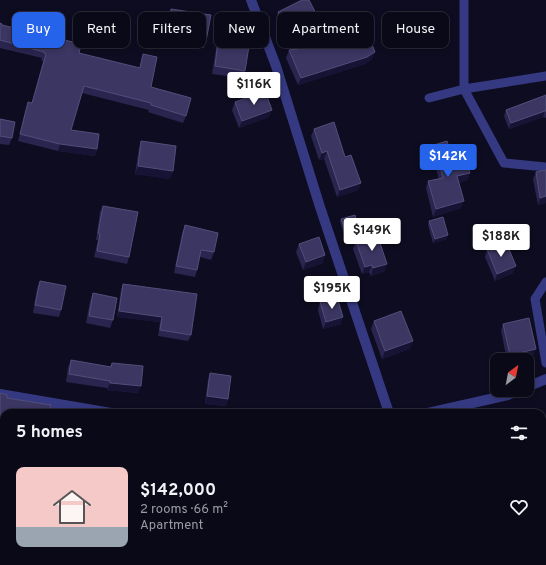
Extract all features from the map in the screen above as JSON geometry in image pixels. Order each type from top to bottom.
[{"type":"street","points":[[251,0],[276,66],[320,207],[387,409]]},
{"type":"street","points":[[534,384],[546,379]]},
{"type":"street","points":[[0,394],[88,409]]},
{"type":"street","points":[[446,409],[499,397]]},
{"type":"lane","points":[[464,0],[464,89],[504,163],[546,166]]},
{"type":"lane","points":[[429,98],[464,89],[546,76]]},
{"type":"lane","points":[[546,282],[535,299],[546,363]]},
{"type":"building","points":[[302,0],[309,0],[315,12],[278,12]]},
{"type":"building","points":[[171,9],[191,12],[171,12]]},
{"type":"building","points":[[206,14],[211,15],[206,41]]},
{"type":"building","points":[[0,23],[12,27],[12,43],[0,40]]},
{"type":"building","points":[[65,40],[73,42],[73,48],[80,48],[79,53],[140,68],[143,54],[157,57],[151,87],[191,98],[186,116],[151,105],[151,103],[84,86],[71,130],[99,134],[97,149],[60,144],[20,134],[28,102],[32,103],[46,54],[44,52],[29,48],[65,48]]},
{"type":"building","points":[[217,48],[249,48],[245,71],[215,66]]},
{"type":"building","points":[[373,48],[375,52],[367,57],[301,78],[289,50]]},
{"type":"building","points":[[265,91],[272,110],[242,121],[235,102]]},
{"type":"building","points":[[546,95],[546,111],[511,123],[506,110]]},
{"type":"building","points":[[0,119],[15,122],[12,138],[0,136]]},
{"type":"building","points":[[334,122],[345,157],[351,155],[361,183],[340,190],[327,151],[322,153],[314,129]]},
{"type":"building","points":[[141,141],[176,146],[173,171],[138,166]]},
{"type":"building","points":[[447,141],[453,162],[466,158],[470,173],[457,176],[464,201],[436,209],[428,181],[443,178],[434,145]]},
{"type":"building","points":[[546,170],[546,196],[540,198],[536,172]]},
{"type":"building","points":[[103,206],[138,212],[129,257],[97,251],[100,234],[98,233]]},
{"type":"building","points":[[355,215],[360,233],[347,237],[341,219]]},
{"type":"building","points":[[443,217],[448,235],[435,239],[429,221]]},
{"type":"building","points":[[185,225],[218,233],[214,252],[201,250],[197,270],[176,266]]},
{"type":"building","points":[[377,234],[387,264],[373,268],[372,265],[365,267],[356,241]]},
{"type":"building","points":[[319,237],[325,255],[306,262],[299,244]]},
{"type":"building","points":[[506,242],[516,266],[497,274],[487,249]]},
{"type":"building","points":[[40,281],[66,286],[61,310],[35,305]]},
{"type":"building","points":[[123,284],[197,294],[191,335],[160,330],[162,317],[119,311]]},
{"type":"building","points":[[93,293],[117,298],[113,320],[89,316]]},
{"type":"building","points":[[337,297],[343,317],[326,322],[320,302]]},
{"type":"building","points":[[401,311],[413,341],[385,351],[374,321]]},
{"type":"building","points":[[529,318],[536,349],[519,353],[510,353],[503,324]]},
{"type":"building","points":[[71,360],[111,367],[112,363],[143,366],[141,386],[110,383],[110,381],[69,374]]},
{"type":"building","points":[[210,373],[231,376],[228,399],[207,396]]},
{"type":"building","points":[[0,393],[7,395],[7,398],[51,405],[50,409],[0,409]]}]
